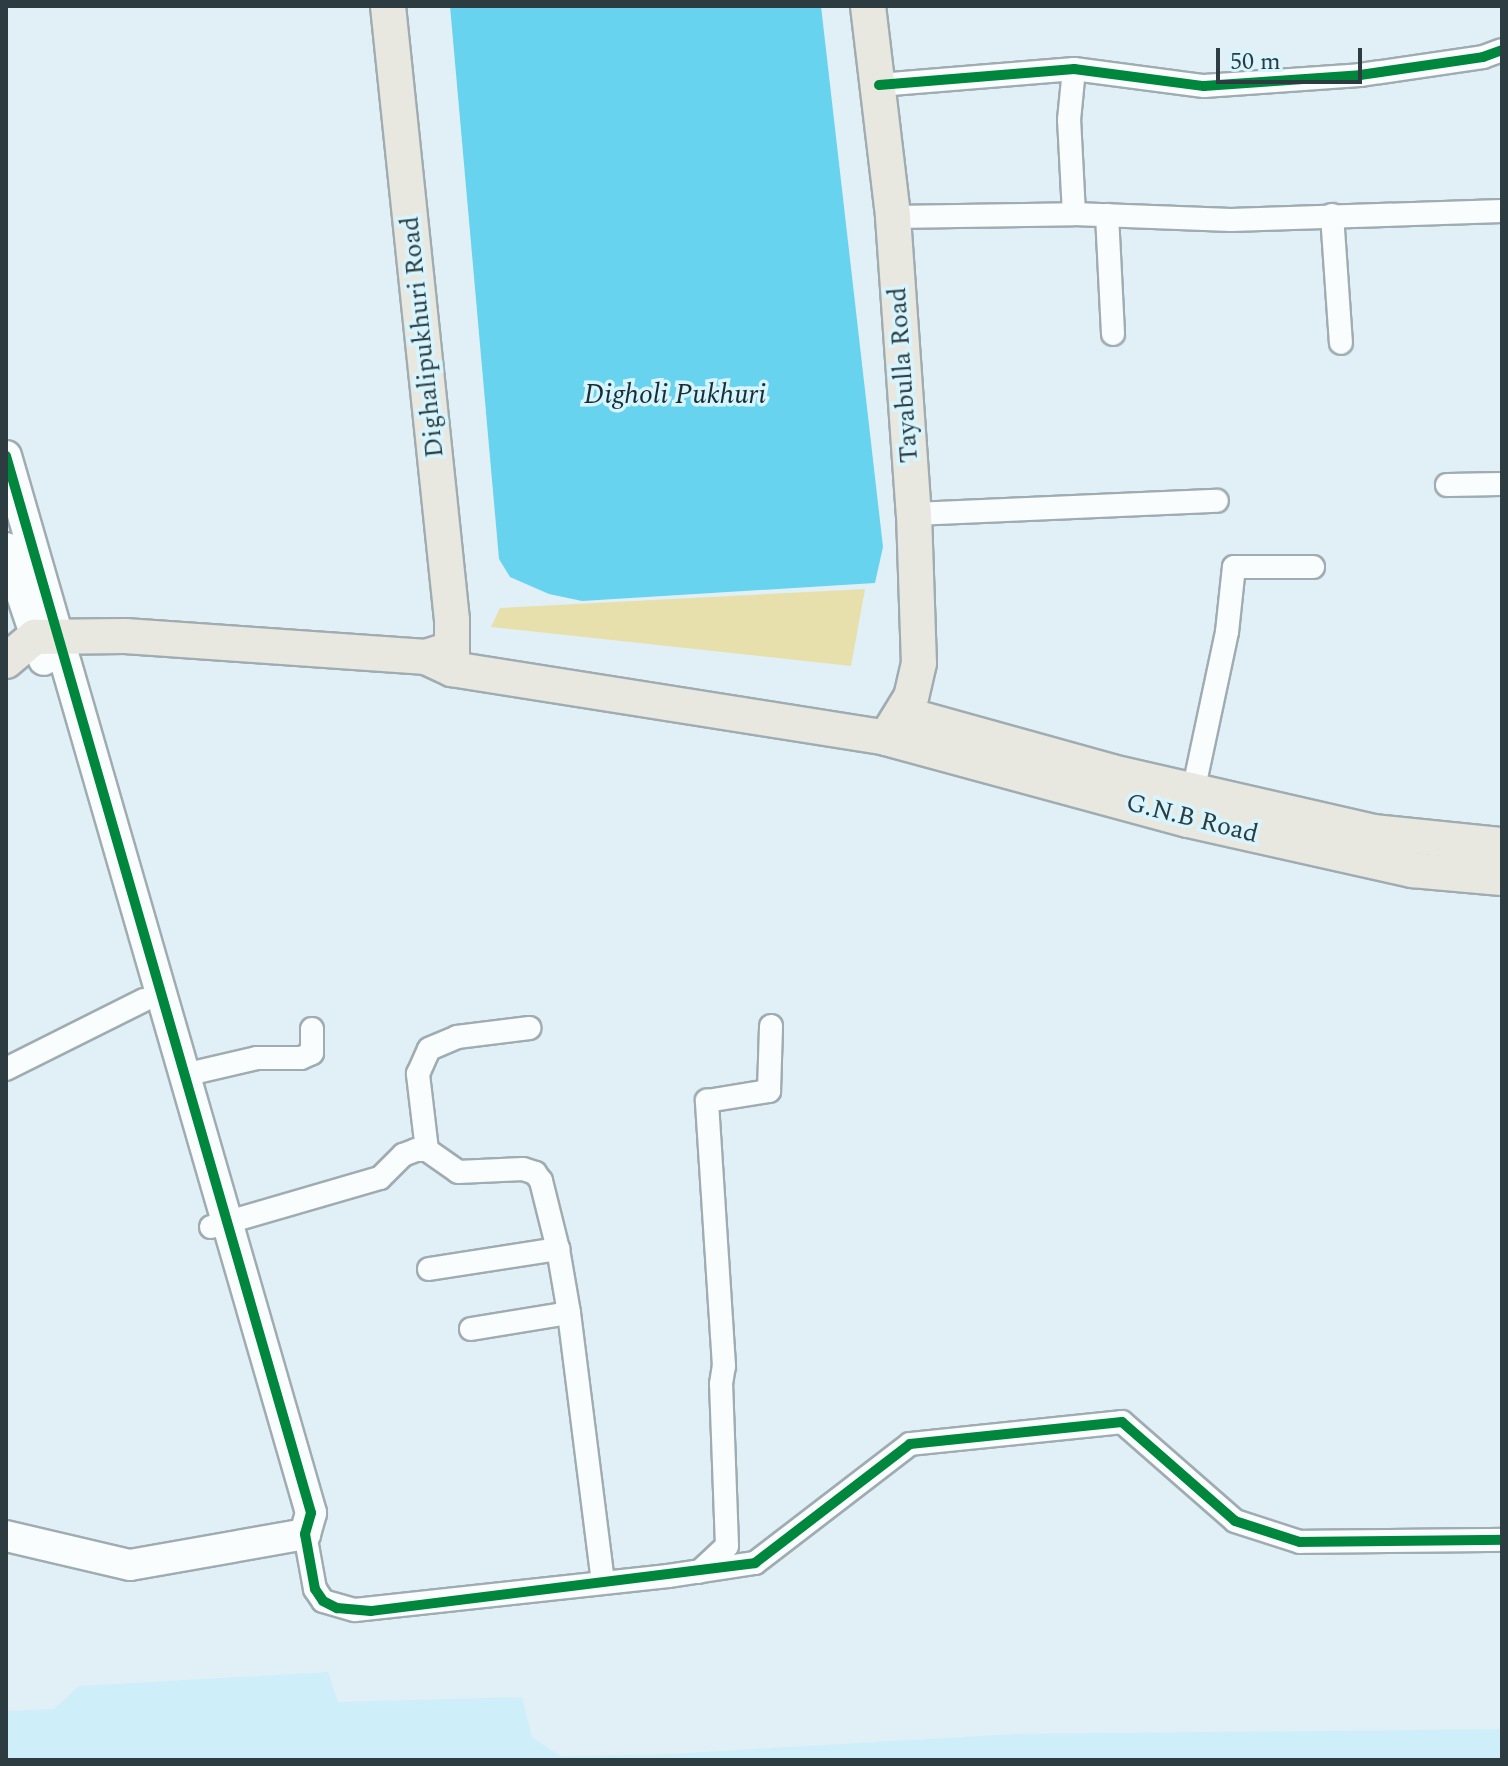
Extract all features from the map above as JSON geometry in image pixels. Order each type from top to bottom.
[{"type":"main road","name":"Dighalipukhuri Road","points":[[388,6],[452,620],[443,658]]},
{"type":"main road","name":"Tayabulla Road","points":[[868,6],[893,217],[914,514],[919,663],[895,726]]},
{"type":"main road","points":[[6,661],[46,637],[125,636],[443,658],[895,726]]},
{"type":"main road","name":"G.N.B Road","points":[[895,726],[1373,832],[1502,845]]},
{"type":"main road","name":"G.N.B Road","points":[[895,726],[1202,823],[1412,870],[1502,878]]},
{"type":"street","points":[[879,85],[1074,69],[1204,86],[1360,75],[1483,57],[1502,50]]},
{"type":"street","points":[[1074,69],[1069,120],[1074,214]]},
{"type":"street","points":[[893,217],[1074,214],[1231,220],[1502,211]]},
{"type":"street","points":[[1107,215],[1113,334]]},
{"type":"street","points":[[1332,215],[1341,343]]},
{"type":"street","points":[[6,456],[46,637],[144,1000],[218,1225]]},
{"type":"street","points":[[1447,485],[1502,484]]},
{"type":"street","points":[[914,514],[1217,501]]},
{"type":"street","points":[[6,548],[15,606],[46,637],[184,1075],[218,1225],[293,1518],[305,1534],[315,1589],[323,1601],[337,1608],[371,1611],[755,1563],[910,1444],[1122,1422],[1235,1521],[1300,1542],[1502,1540]]},
{"type":"street","points":[[1193,792],[1227,632],[1234,567],[1313,567]]},
{"type":"street","points":[[6,1069],[144,1000]]},
{"type":"street","points":[[699,1572],[727,1546],[721,1384],[724,1366],[707,1101],[769,1091],[771,1026]]},
{"type":"street","points":[[427,1150],[418,1074],[429,1049],[457,1037],[529,1028]]},
{"type":"street","points":[[184,1075],[257,1058],[301,1058],[312,1053],[312,1029]]},
{"type":"street","points":[[218,1225],[380,1178],[409,1151],[427,1150],[458,1172],[523,1169],[535,1173],[541,1181],[558,1249],[569,1313],[603,1582]]},
{"type":"street","points":[[429,1269],[558,1249]]},
{"type":"street","points":[[471,1329],[569,1313]]},
{"type":"street","points":[[6,1536],[130,1565],[305,1534]]},
{"type":"shaded area","points":[[865,589],[851,666],[491,627],[500,608]]},
{"type":"shaded area","points":[[328,1672],[338,1702],[522,1697],[532,1737],[560,1756],[669,1754],[1015,1734],[1502,1729],[1502,1760],[6,1760],[6,1711],[54,1709],[79,1686]]},
{"type":"water","name":"Digholi Pukhuri","points":[[450,6],[821,6],[883,547],[875,583],[582,601],[549,594],[510,577],[499,559]]},
{"type":"cycle path","points":[[879,85],[1074,69],[1204,86],[1360,75],[1483,57],[1502,50]]},
{"type":"cycle path","points":[[6,456],[311,1513],[305,1534],[315,1589],[323,1601],[337,1608],[371,1611],[755,1563],[910,1444],[1122,1422],[1235,1521],[1300,1542],[1502,1540]]}]
